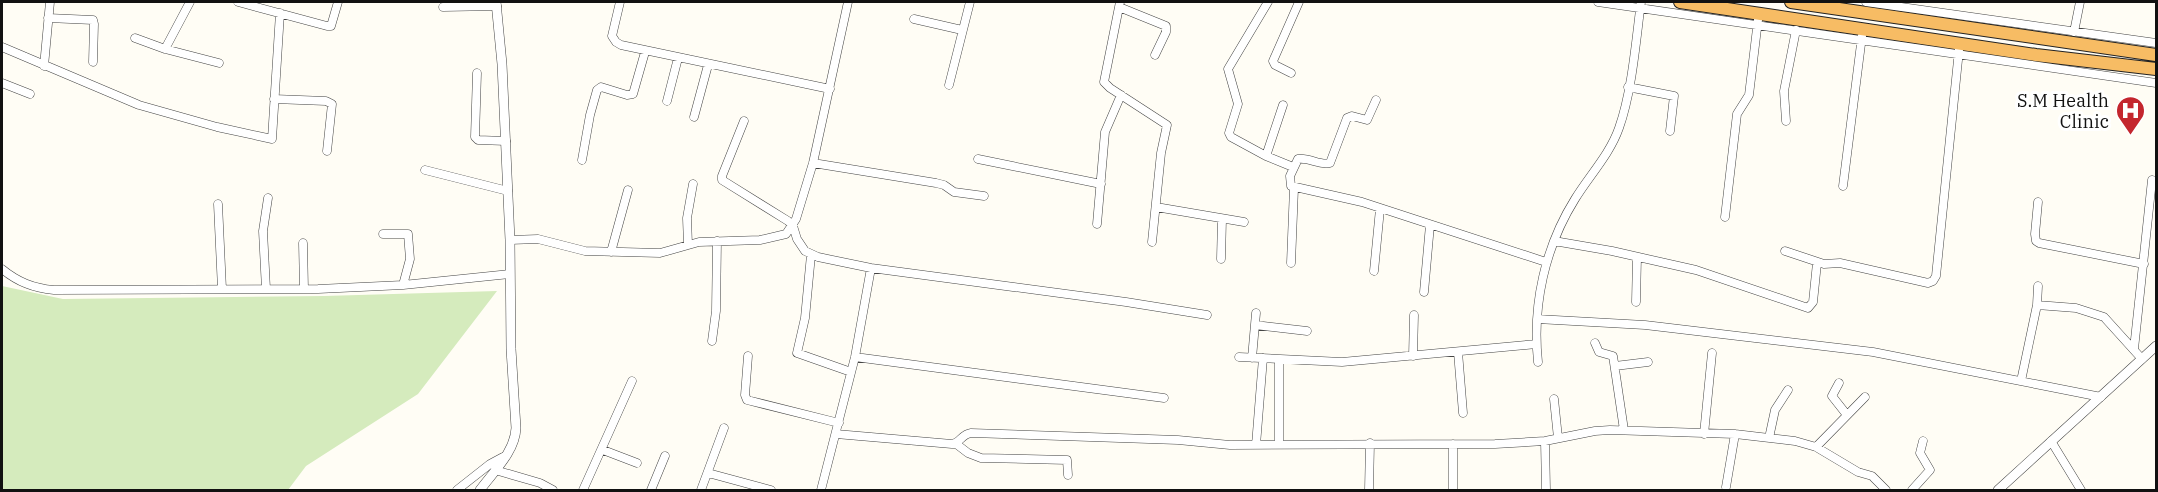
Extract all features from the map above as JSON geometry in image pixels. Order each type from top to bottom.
[{"type":"highway","points":[[1680,2],[1758,19],[1808,20],[1863,34],[1959,50],[2157,69]]},
{"type":"highway","points":[[1791,2],[2157,55]]},
{"type":"street","points":[[44,66],[50,2]]},
{"type":"street","points":[[165,50],[190,2]]},
{"type":"street","points":[[238,2],[263,5],[280,13],[329,26],[333,21],[338,2]]},
{"type":"street","points":[[621,2],[613,39],[621,45],[645,52],[830,89]]},
{"type":"street","points":[[510,240],[538,239],[585,251],[660,253],[699,242],[769,239],[786,234],[793,226],[813,163],[848,2]]},
{"type":"street","points":[[949,84],[967,2]]},
{"type":"street","points":[[1268,2],[1228,69],[1238,104],[1229,131],[1230,135],[1266,156],[1293,167]]},
{"type":"street","points":[[1291,73],[1273,61],[1299,2]]},
{"type":"street","points":[[1598,2],[1641,4],[1758,19],[1796,30],[1863,34],[1843,186]]},
{"type":"street","points":[[1866,2],[1909,5],[2157,43]]},
{"type":"street","points":[[2074,32],[2080,2]]},
{"type":"street","points":[[443,7],[496,4],[502,64],[510,240],[511,349],[516,433],[513,443],[480,490]]},
{"type":"street","points":[[1152,242],[1161,153],[1167,125],[1104,82],[1120,4],[1166,26],[1166,32],[1155,55]]},
{"type":"street","points":[[1538,362],[1537,319],[1546,262],[1575,199],[1618,131],[1628,87],[1641,4]]},
{"type":"street","points":[[2,47],[111,94],[171,115],[272,139],[280,13]]},
{"type":"street","points":[[48,18],[93,20],[93,62]]},
{"type":"street","points":[[1725,217],[1737,114],[1749,95],[1758,19]]},
{"type":"street","points":[[914,20],[962,30]]},
{"type":"street","points":[[1786,121],[1784,92],[1796,30]]},
{"type":"street","points":[[135,38],[165,50],[219,63]]},
{"type":"street","points":[[1785,251],[1817,263],[1840,262],[1928,283],[1933,281],[1936,276],[1942,229],[1959,50],[2157,83]]},
{"type":"street","points":[[582,160],[597,90],[601,87],[627,95],[633,94],[645,52]]},
{"type":"street","points":[[667,102],[678,58]]},
{"type":"street","points":[[694,117],[708,64]]},
{"type":"street","points":[[477,73],[475,137],[478,140],[506,141]]},
{"type":"street","points":[[2,83],[30,94]]},
{"type":"street","points":[[1628,87],[1674,96],[1670,131]]},
{"type":"street","points":[[1097,224],[1106,127],[1121,95]]},
{"type":"street","points":[[274,99],[332,104],[327,151]]},
{"type":"street","points":[[1291,263],[1294,188],[1289,181],[1293,167],[1299,158],[1330,163],[1347,118],[1351,116],[1367,120],[1376,100]]},
{"type":"street","points":[[1266,156],[1283,105]]},
{"type":"street","points":[[744,120],[722,180],[793,226],[801,246],[811,255],[872,268],[1114,300],[1207,315]]},
{"type":"street","points":[[978,159],[1101,184]]},
{"type":"street","points":[[813,163],[936,183],[954,192],[984,196]]},
{"type":"street","points":[[425,170],[508,191]]},
{"type":"street","points":[[2134,350],[2152,180]]},
{"type":"street","points":[[688,245],[687,218],[693,184]]},
{"type":"street","points":[[1294,188],[1354,200],[1546,262]]},
{"type":"street","points":[[611,252],[628,190]]},
{"type":"street","points":[[266,289],[263,231],[268,198]]},
{"type":"street","points":[[2038,202],[2035,238],[2039,243],[2144,264]]},
{"type":"street","points":[[218,204],[222,289]]},
{"type":"street","points":[[1156,207],[1244,222]]},
{"type":"street","points":[[1374,272],[1380,209]]},
{"type":"street","points":[[1221,259],[1222,219]]},
{"type":"street","points":[[1424,292],[1430,225]]},
{"type":"street","points":[[383,234],[408,234],[410,259],[403,285]]},
{"type":"street","points":[[1554,241],[1712,274],[1808,308],[1813,302],[1817,263]]},
{"type":"street","points":[[712,341],[716,311],[717,242]]},
{"type":"street","points":[[303,243],[304,289]]},
{"type":"street","points":[[811,255],[805,318],[797,354],[851,372]]},
{"type":"street","points":[[1636,257],[1636,302]]},
{"type":"street","points":[[821,490],[855,357],[872,268]]},
{"type":"street","points":[[2,269],[23,284],[54,290],[304,289],[403,285],[510,274]]},
{"type":"street","points":[[2021,381],[2037,305],[2038,286]]},
{"type":"street","points":[[2037,305],[2076,308],[2104,317],[2142,359]]},
{"type":"street","points":[[1252,358],[1256,313]]},
{"type":"street","points":[[1413,356],[1414,315]]},
{"type":"street","points":[[1537,319],[1645,325],[1803,343],[1923,360],[2101,397]]},
{"type":"street","points":[[1255,325],[1307,331]]},
{"type":"street","points":[[1595,343],[1599,352],[1612,354],[1624,430]]},
{"type":"street","points":[[1239,357],[1342,362],[1536,344]]},
{"type":"street","points":[[2004,489],[2051,441],[2157,346]]},
{"type":"street","points":[[1458,352],[1463,413]]},
{"type":"street","points":[[1704,434],[1712,353]]},
{"type":"street","points":[[748,356],[745,395],[747,400],[839,423]]},
{"type":"street","points":[[855,357],[1164,398]]},
{"type":"street","points":[[1256,445],[1263,358]]},
{"type":"street","points":[[1279,359],[1279,444]]},
{"type":"street","points":[[1615,366],[1648,362]]},
{"type":"street","points":[[583,490],[603,450],[632,381]]},
{"type":"street","points":[[1839,383],[1832,396],[1847,415]]},
{"type":"street","points":[[1769,438],[1775,410],[1788,390]]},
{"type":"street","points":[[1816,447],[1865,397]]},
{"type":"street","points":[[1554,399],[1558,438]]},
{"type":"street","points":[[701,490],[724,428]]},
{"type":"street","points":[[955,443],[965,434],[971,433],[1256,445],[1495,444],[1545,441],[1595,431],[1624,430],[1736,434],[1795,441],[1816,447],[1858,472],[1872,476],[1886,490]]},
{"type":"street","points":[[836,434],[955,443],[968,453],[981,458],[1067,460],[1068,475]]},
{"type":"street","points":[[1726,487],[1736,434]]},
{"type":"street","points":[[1545,441],[1546,490]]},
{"type":"street","points":[[1912,490],[1930,470],[1920,453],[1923,441]]},
{"type":"street","points":[[2051,441],[2081,490]]},
{"type":"street","points":[[1369,490],[1370,443]]},
{"type":"street","points":[[1453,444],[1454,490]]},
{"type":"street","points":[[603,450],[637,463]]},
{"type":"street","points":[[651,490],[665,456]]},
{"type":"street","points":[[457,490],[490,464],[503,458]]},
{"type":"street","points":[[495,470],[540,483],[553,490]]},
{"type":"street","points":[[708,473],[756,488],[771,490]]},
{"type":"green space","points":[[2,286],[63,299],[324,296],[497,291],[418,394],[306,466],[288,490],[2,490]]},
{"type":"place","name":"S.M Health Clinic","points":[[2130,136]]}]
